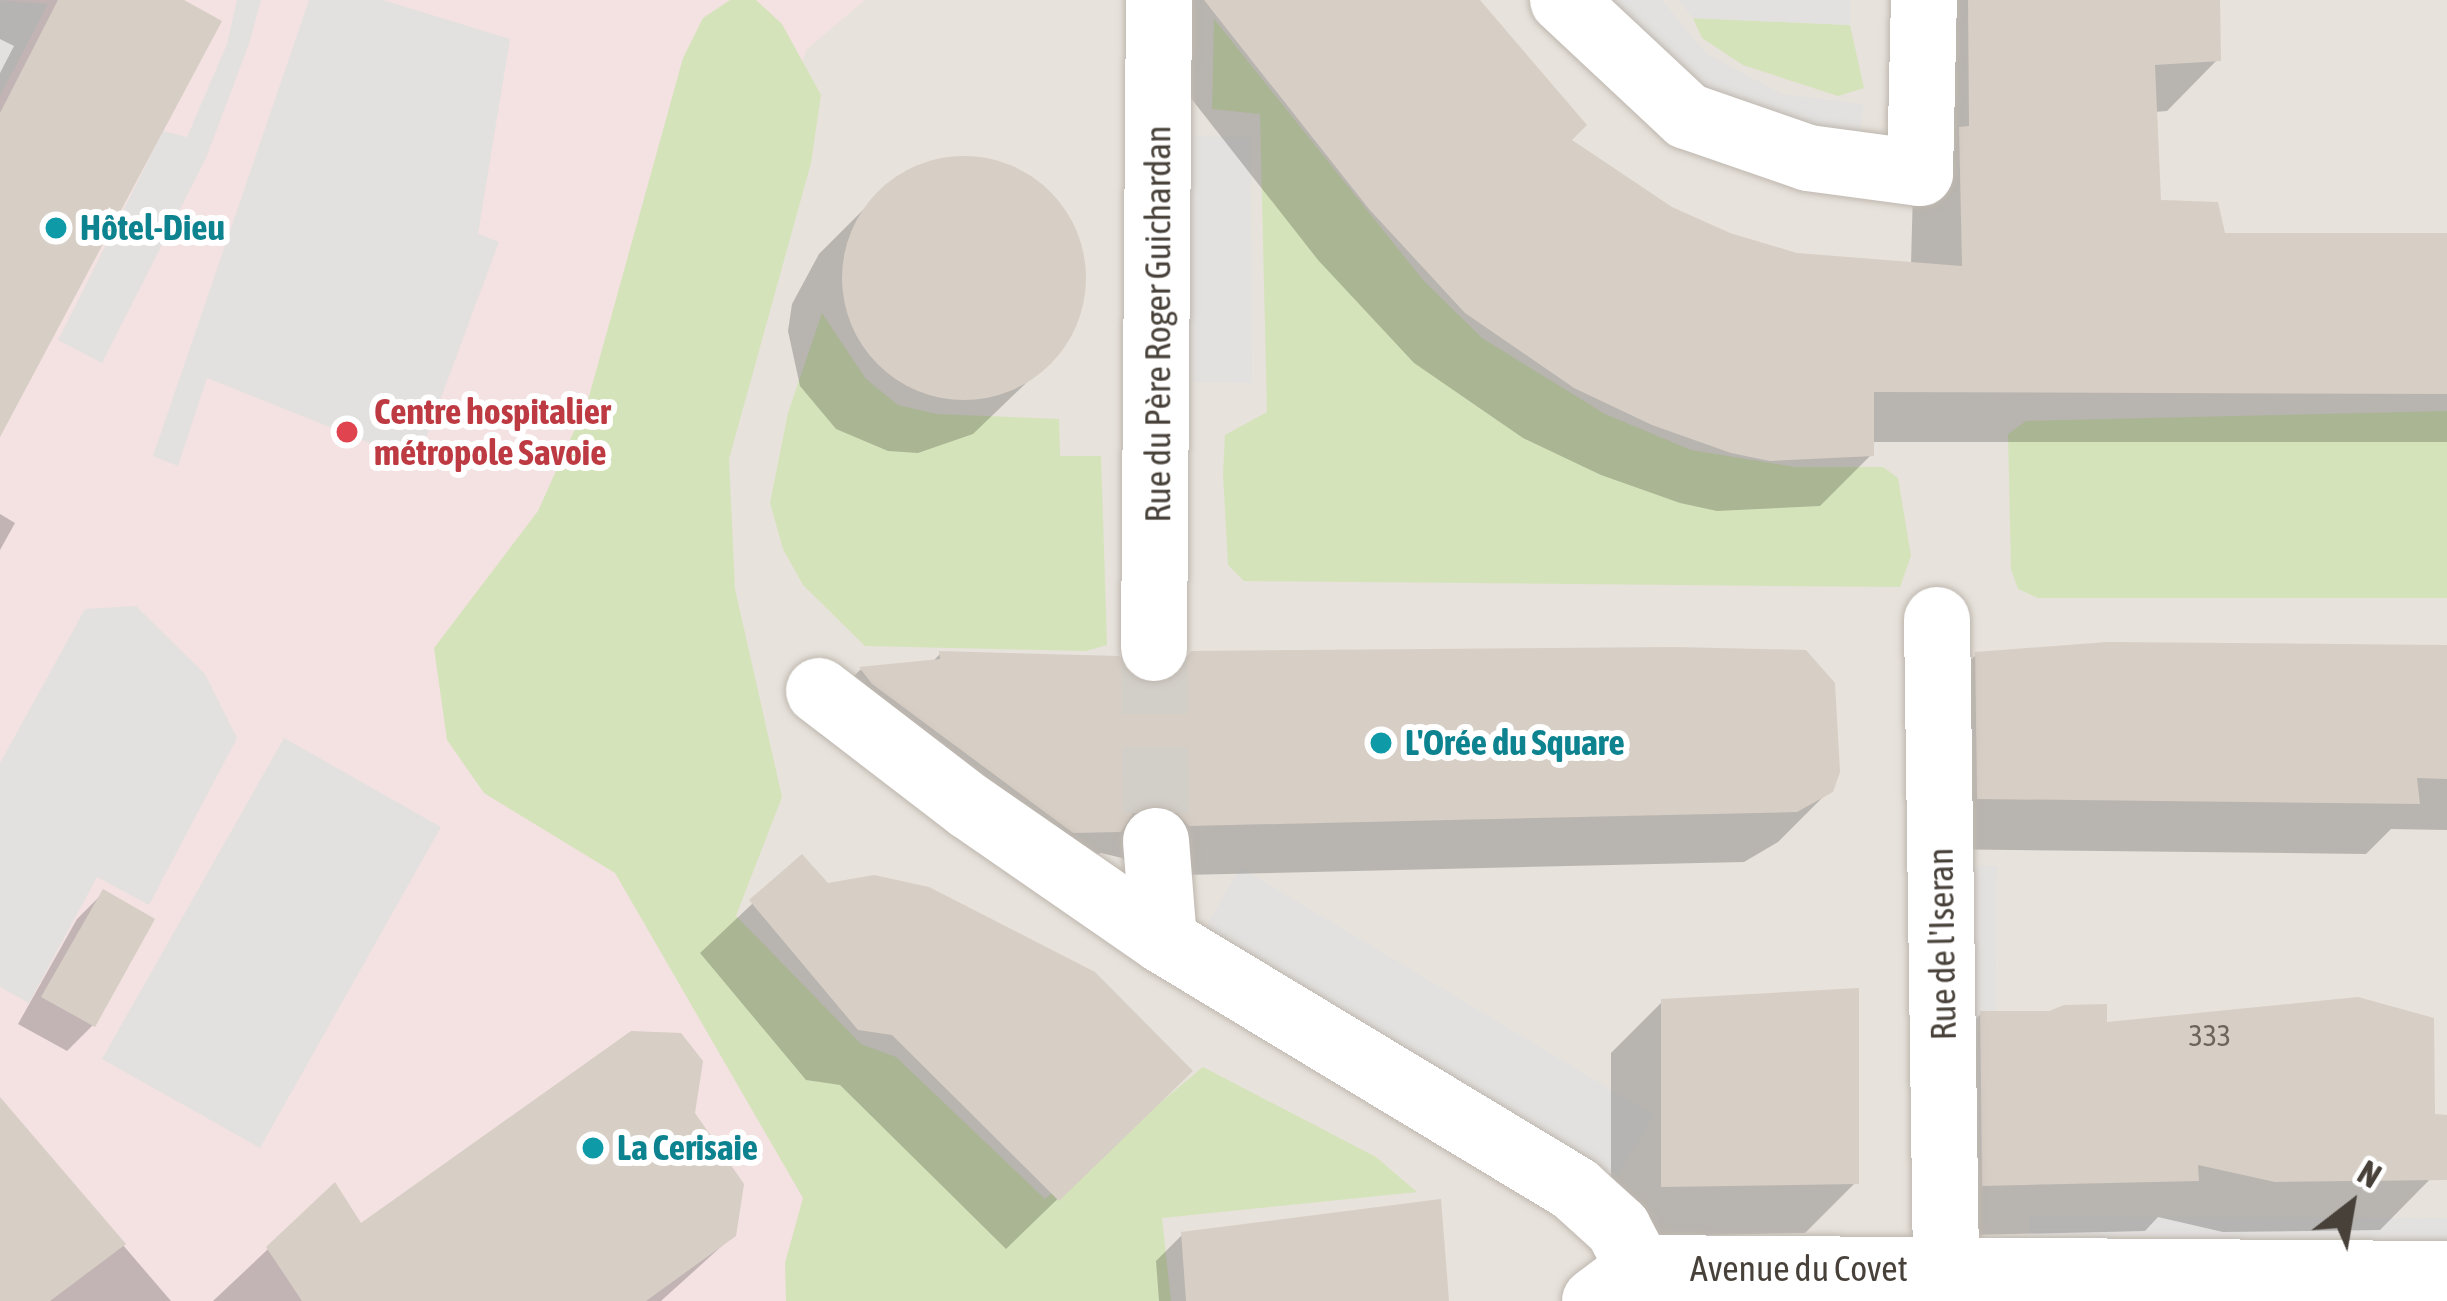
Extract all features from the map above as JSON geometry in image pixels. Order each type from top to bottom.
[{"type":"street","name":"Rue du Père Roger Guichardan","points":[[1154,648],[1159,0]]},
{"type":"street","points":[[1563,0],[1687,116],[1808,158],[1920,173],[1924,0]]},
{"type":"street","name":"Rue de l'Iseran","points":[[1937,620],[1946,1268]]},
{"type":"street","points":[[819,691],[969,806],[1164,941],[1576,1190],[1618,1228],[1617,1284]]},
{"type":"street","points":[[1156,841],[1164,941]]},
{"type":"street","name":"Avenue du Covet","points":[[1617,1284],[1946,1268],[2447,1274]]},
{"type":"shaded area","points":[[0,0],[2447,0],[2447,1301],[0,1301]]},
{"type":"shaded area","name":"Centre hospitalier métropole Savoie","points":[[0,0],[865,0],[806,50],[581,813],[803,1198],[846,1301],[0,1301]]},
{"type":"shaded area","points":[[0,0],[48,4],[0,96]]},
{"type":"shaded area","points":[[237,0],[261,0],[249,44],[206,158],[102,363],[58,340],[163,131],[187,137],[227,44]]},
{"type":"shaded area","points":[[309,0],[383,0],[510,39],[478,234],[499,242],[417,462],[207,378],[178,466],[153,456]]},
{"type":"shaded area","points":[[1609,0],[1662,0],[1706,53],[1782,94],[1864,104],[1857,156],[1754,133]]},
{"type":"shaded area","points":[[1678,0],[1850,0],[1850,25],[1693,18]]},
{"type":"shaded area","points":[[1183,136],[1251,137],[1252,383],[1184,382]]},
{"type":"shaded area","points":[[136,606],[205,674],[237,738],[149,905],[97,877],[29,1003],[0,987],[0,763],[85,609]]},
{"type":"shaded area","points":[[284,738],[441,827],[260,1148],[102,1059]]},
{"type":"shaded area","points":[[1971,865],[1997,866],[1994,1149],[1967,1148]]},
{"type":"shaded area","points":[[1240,867],[1654,1115],[1613,1184],[1200,937]]},
{"type":"shaded area","points":[[2030,1216],[2447,1218],[2447,1239],[2030,1237]]},
{"type":"green space","points":[[730,0],[756,0],[782,24],[821,95],[811,163],[729,459],[735,589],[782,797],[736,916],[861,1044],[896,1057],[1045,1199],[1203,1067],[1376,1157],[1417,1192],[1162,1218],[1171,1301],[786,1301],[785,1263],[803,1198],[615,873],[484,793],[447,740],[434,648],[538,511],[588,400],[683,58],[703,18]]},
{"type":"green space","points":[[1693,18],[1850,25],[1864,88],[1838,96],[1743,65],[1702,38]]},
{"type":"green space","points":[[1214,19],[1423,280],[1482,338],[1605,414],[1691,450],[1795,467],[1883,467],[1898,478],[1911,556],[1900,587],[1244,581],[1228,565],[1223,473],[1225,435],[1267,412],[1260,114],[1212,109]]},
{"type":"green space","points":[[822,313],[866,379],[898,405],[937,414],[1059,419],[1060,456],[1101,456],[1107,645],[1086,651],[865,646],[803,585],[783,549],[770,503],[788,413]]},
{"type":"green space","points":[[2447,411],[2447,598],[2038,598],[2018,589],[2011,569],[2008,434],[2026,421]]},
{"type":"building","name":"Hôtel-Dieu","points":[[58,0],[184,0],[222,21],[0,437],[0,113]]},
{"type":"building","points":[[1204,0],[1480,0],[1587,125],[1572,140],[1672,207],[1730,233],[1797,253],[1962,266],[1959,127],[1969,126],[1968,0],[2220,0],[2221,61],[2155,65],[2161,200],[2218,202],[2225,233],[2447,233],[2447,394],[1874,392],[1874,456],[1770,461],[1731,453],[1652,425],[1574,388],[1465,313],[1369,209]]},
{"type":"building","points":[[964,156],[1011,166],[1050,192],[1076,231],[1086,278],[1076,325],[1050,364],[1011,390],[964,400],[917,390],[878,364],[852,325],[842,278],[852,231],[878,192],[917,166]]},
{"type":"building","points":[[2107,642],[2447,645],[2447,779],[2417,778],[2420,804],[1977,799],[1975,652]]},
{"type":"building","name":"L'Orée du Square","points":[[1806,650],[1835,683],[1840,772],[1833,792],[1797,812],[1189,826],[1173,808],[1154,804],[1134,811],[1121,832],[1073,833],[872,684],[859,667],[940,659],[939,651],[1119,656],[1134,680],[1155,685],[1173,680],[1191,651]]},
{"type":"building","points":[[802,854],[828,883],[874,875],[929,887],[1095,972],[1193,1071],[1059,1201],[892,1035],[858,1030],[749,900]]},
{"type":"building","points":[[103,889],[155,919],[95,1027],[41,997]]},
{"type":"building","points":[[1859,988],[1859,1184],[1661,1187],[1661,999]]},
{"type":"building","points":[[2358,997],[2434,1018],[2435,1114],[2447,1115],[2447,1180],[2275,1182],[2198,1165],[2199,1181],[1982,1186],[1980,1011],[2049,1011],[2064,1005],[2107,1004],[2107,1022]]},
{"type":"building","name":"La Cerisaie","points":[[631,1031],[681,1033],[703,1061],[695,1113],[744,1184],[736,1236],[646,1301],[302,1301],[266,1247],[335,1182],[361,1223]]},
{"type":"building","points":[[0,1097],[126,1244],[50,1301],[0,1301]]},
{"type":"building","points":[[1441,1199],[1449,1301],[1186,1301],[1181,1232]]},
{"type":"tunnel","points":[[1154,648],[1156,841]]},
{"type":"place","name":"Hôtel-Dieu","points":[[56,228]]},
{"type":"place","name":"Centre hospitalier métropole Savoie","points":[[347,432]]},
{"type":"place","name":"L'Orée du Square","points":[[1381,743]]},
{"type":"place","name":"La Cerisaie","points":[[593,1148]]}]
